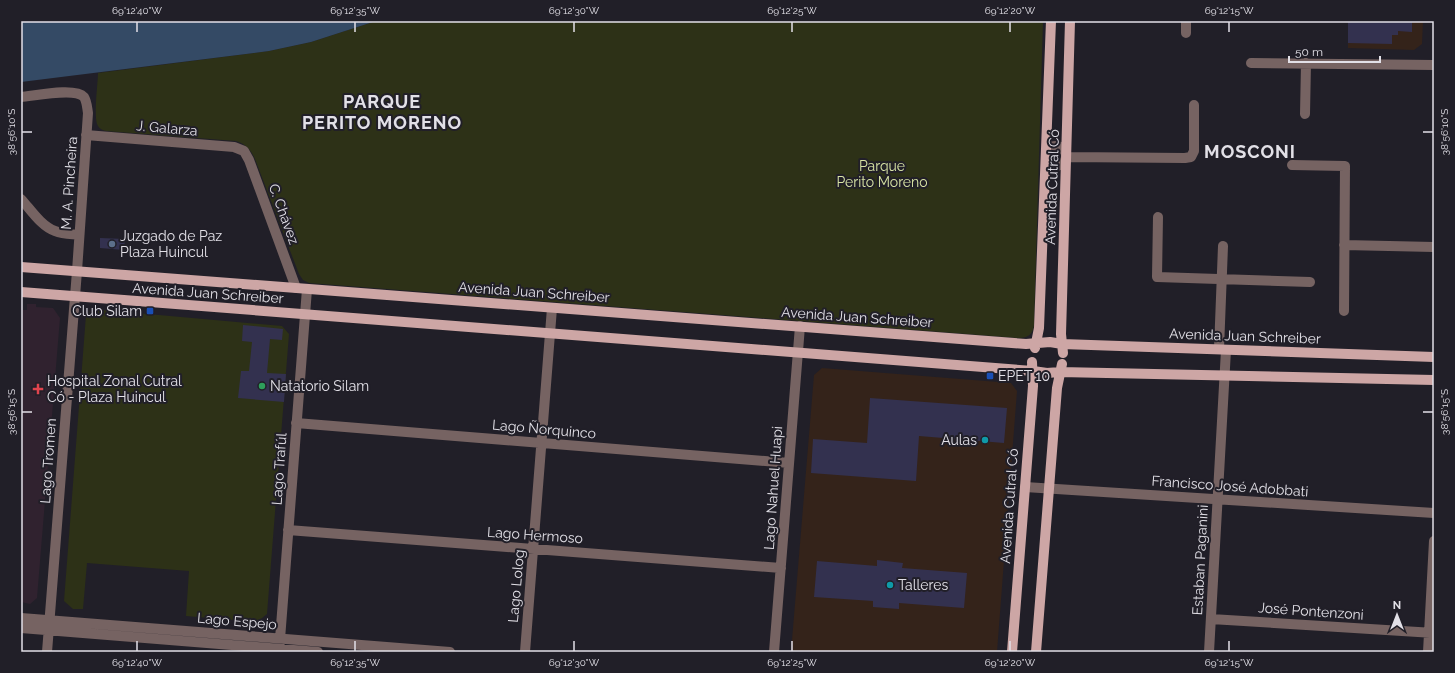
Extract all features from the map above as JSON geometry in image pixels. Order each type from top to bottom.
[{"type":"main road","name":"Avenida Cutral Có","points":[[1049,346],[1040,328],[1051,21]]},
{"type":"main road","name":"Avenida Cutral Có","points":[[1049,346],[1066,157],[1070,21]]},
{"type":"main road","name":"Avenida Juan Schreiber","points":[[21,267],[1049,346],[1434,357]]},
{"type":"main road","name":"Avenida Juan Schreiber","points":[[21,292],[798,353],[1035,368],[1048,373],[1059,369],[1434,380]]},
{"type":"main road","points":[[1035,368],[1032,357],[1049,346],[1059,369],[1036,652]]},
{"type":"main road","name":"Avenida Cutral Có","points":[[1012,652],[1035,368]]},
{"type":"street","points":[[1186,21],[1186,33]]},
{"type":"street","points":[[1251,63],[1434,65]]},
{"type":"street","points":[[1305,114],[1306,63]]},
{"type":"street","name":"M. A. Pincheira","points":[[21,97],[74,92],[83,97],[87,107],[77,272]]},
{"type":"street","points":[[1066,157],[1191,157],[1194,150],[1194,105]]},
{"type":"street","name":"J. Galarza","points":[[86,135],[234,148],[244,151]]},
{"type":"street","points":[[1055,146],[1064,150],[1066,157],[1064,163],[1056,167],[1050,164],[1046,159],[1049,150],[1055,146]]},
{"type":"street","name":"C. Chávez","points":[[244,151],[249,160],[296,288]]},
{"type":"street","points":[[1292,165],[1345,166],[1344,311]]},
{"type":"street","points":[[21,199],[51,230],[60,233],[80,235]]},
{"type":"street","points":[[1158,217],[1157,277],[1310,282]]},
{"type":"street","points":[[1344,245],[1434,247]]},
{"type":"street","name":"Estaban Paganini","points":[[1209,652],[1225,375],[1223,350],[1223,246]]},
{"type":"street","name":"Lago Tromen","points":[[47,652],[77,272]]},
{"type":"street","name":"Lago Trafúl","points":[[279,650],[307,289]]},
{"type":"street","name":"Lago Lolog","points":[[525,652],[552,308]]},
{"type":"street","name":"Lago Nahuel Huapi","points":[[774,652],[800,326]]},
{"type":"street","name":"Lago Ñorquinco","points":[[296,423],[789,464]]},
{"type":"street","name":"Francisco José Adobbati","points":[[1025,487],[1434,513]]},
{"type":"street","name":"Lago Hermoso","points":[[288,530],[781,568]]},
{"type":"street","points":[[1428,652],[1431,633],[1434,541]]},
{"type":"street","name":"Lago Espejo","points":[[21,618],[50,625],[279,650],[318,652]]},
{"type":"street","name":"José Pontenzoni","points":[[1211,619],[1431,633]]},
{"type":"street","name":"Lago Espejo","points":[[21,628],[50,625],[280,638],[450,652]]},
{"type":"shaded area","points":[[1348,21],[1423,21],[1422,44],[1414,50],[1348,48]]},
{"type":"shaded area","name":"Hospital Zonal Cutral Có - Plaza Huincul","points":[[27,304],[36,304],[36,307],[53,308],[60,318],[37,598],[30,604],[21,602],[21,310],[27,310]]},
{"type":"shaded area","points":[[822,368],[1011,383],[1017,391],[997,652],[791,652],[814,375]]},
{"type":"green space","name":"Parque Perito Moreno","points":[[376,21],[1043,21],[1034,325],[1032,331],[1027,336],[1019,338],[309,283],[303,280],[299,274],[255,159],[250,150],[240,142],[106,131],[102,130],[98,126],[96,109],[98,73],[269,51],[311,42]]},
{"type":"green space","points":[[92,309],[282,326],[289,334],[267,614],[257,622],[186,616],[189,571],[87,563],[83,609],[73,609],[64,601],[86,315]]},
{"type":"water","points":[[21,21],[376,21],[311,42],[269,51],[21,82]]},
{"type":"building","points":[[1348,21],[1412,21],[1412,32],[1398,31],[1398,35],[1392,35],[1392,44],[1348,43]]},
{"type":"building","name":"Juzgado de Paz Plaza Huincul","points":[[100,238],[125,239],[124,250],[100,248]]},
{"type":"building","points":[[243,325],[283,329],[282,340],[270,339],[267,373],[286,374],[284,402],[238,398],[241,371],[249,371],[252,342],[242,341]]},
{"type":"building","name":"Aulas","points":[[870,398],[1007,408],[1004,443],[919,436],[916,481],[811,473],[813,439],[867,443]]},
{"type":"building","name":"Talleres","points":[[877,560],[903,563],[902,568],[967,573],[964,608],[899,603],[899,609],[873,607],[873,601],[814,597],[817,561],[877,566]]},
{"type":"place","name":"Juzgado de Paz Plaza Huincul","points":[[112,244]]},
{"type":"place","name":"Club Silam","points":[[150,311]]},
{"type":"place","name":"EPET 10","points":[[990,376]]},
{"type":"place","name":"Natatorio Silam","points":[[262,386]]},
{"type":"place","name":"Hospital Zonal Cutral Có - Plaza Huincul","points":[[38,389]]},
{"type":"place","name":"Aulas","points":[[985,440]]},
{"type":"place","name":"Talleres","points":[[890,585]]},
{"type":"district","name":"PARQUE PERITO MORENO","points":[[382,111]]},
{"type":"district","name":"MOSCONI","points":[[1250,151]]}]
